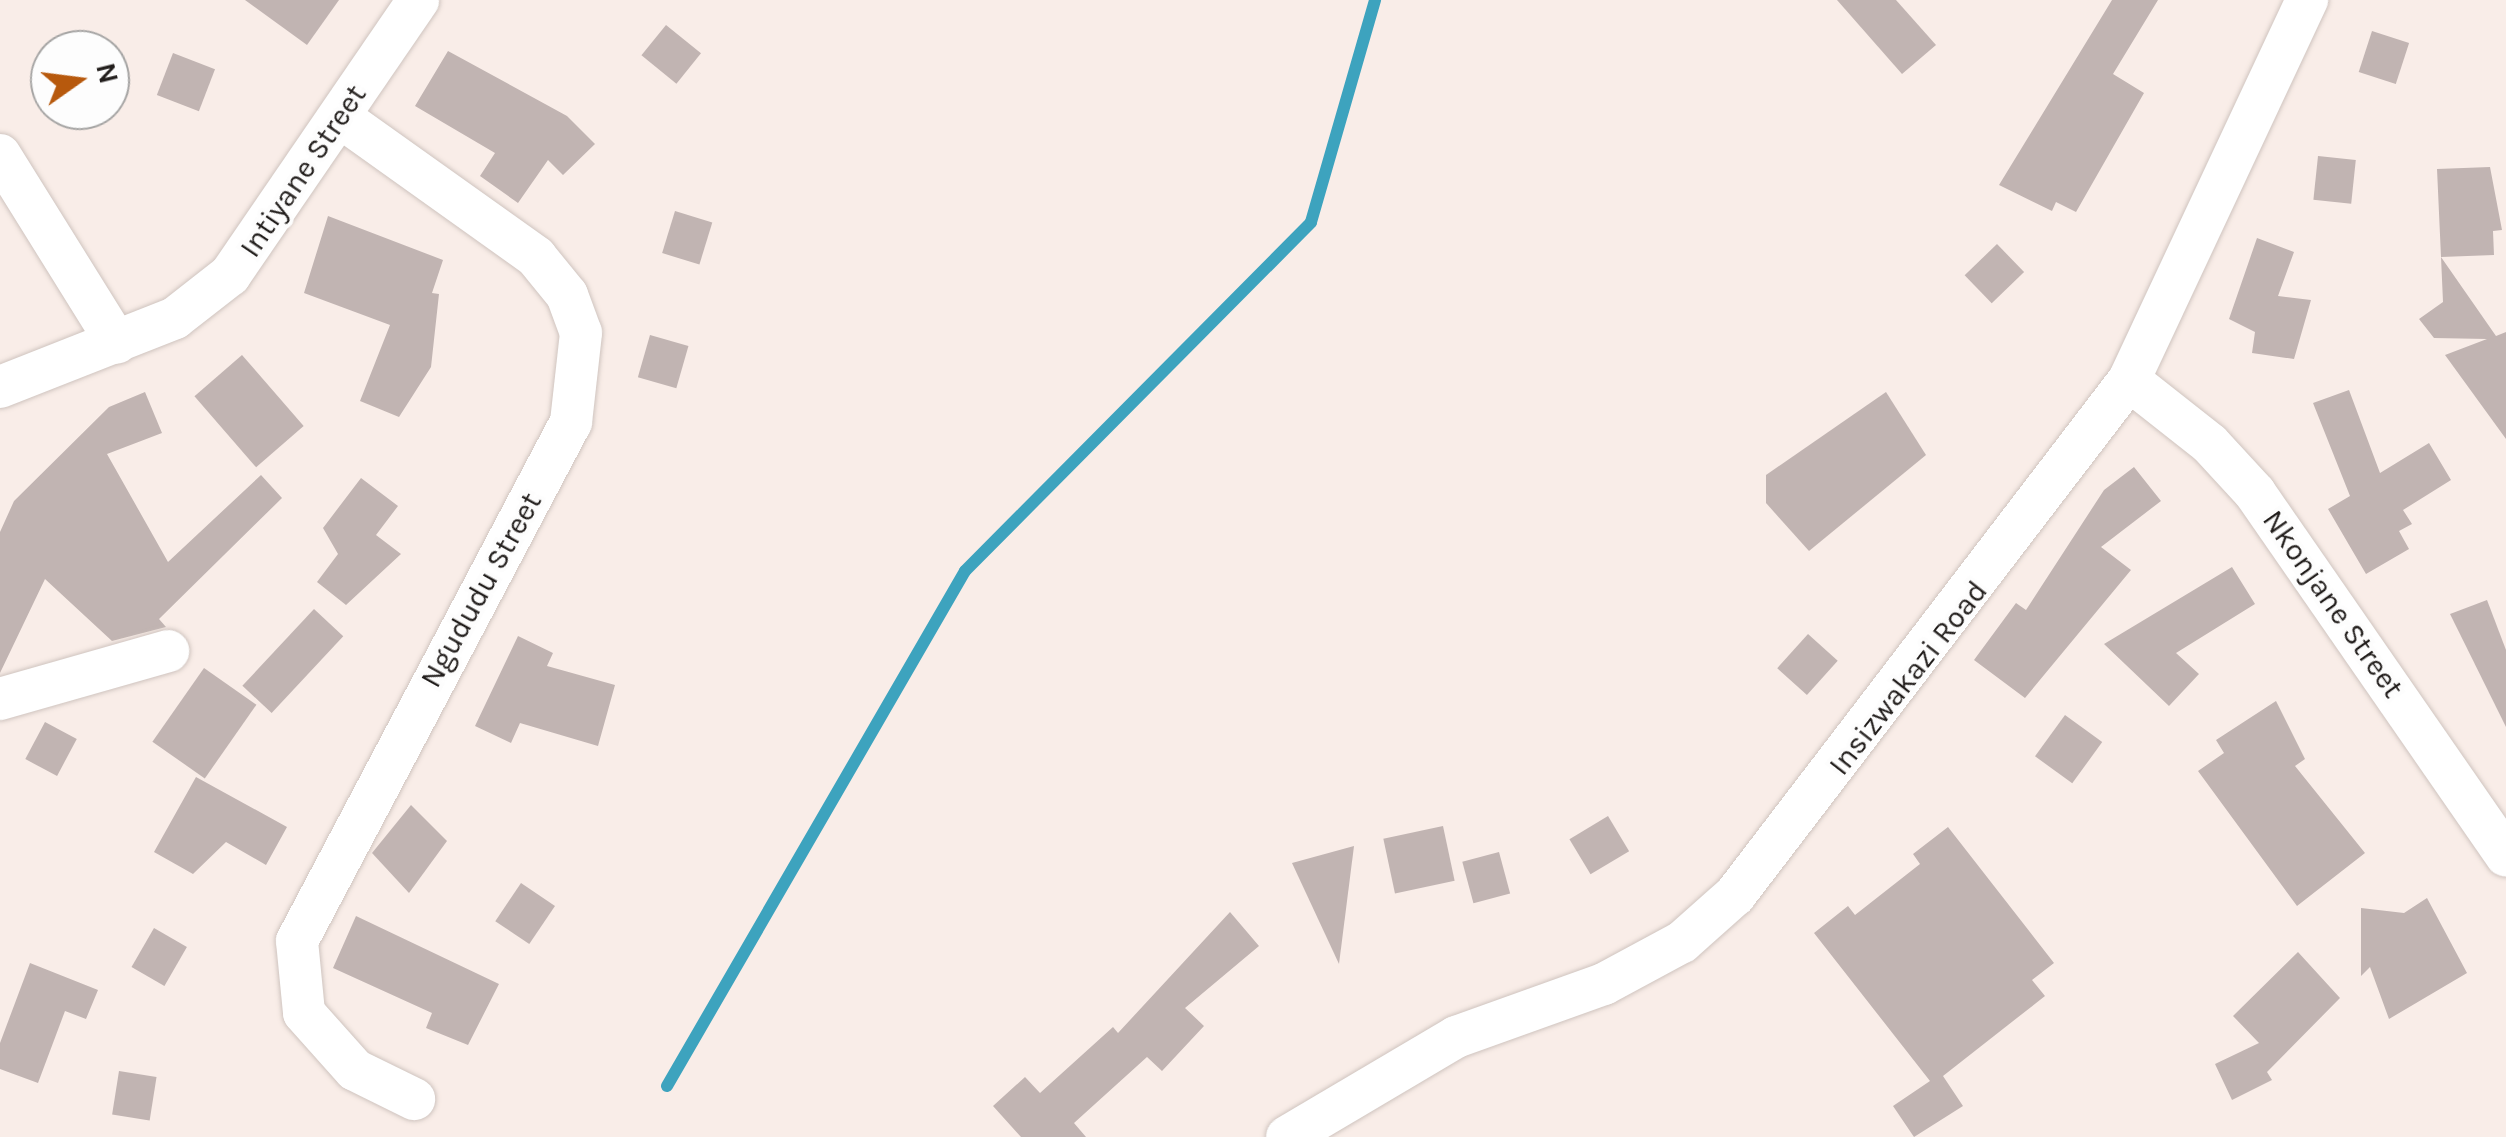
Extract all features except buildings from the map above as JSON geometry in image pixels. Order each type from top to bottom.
[{"type":"street","name":"Intiyane Street","points":[[0,387],[176,318],[230,276],[418,0]]},
{"type":"street","name":"Insizwakazi Road","points":[[1287,1137],[1456,1037],[1604,984],[1682,942],[1736,896],[2129,380],[2307,0]]},
{"type":"street","name":"Ngududu Street","points":[[340,118],[536,258],[567,295],[581,333],[572,422],[297,941],[304,1012],[356,1070],[414,1098]]},
{"type":"street","points":[[0,154],[117,344]]},
{"type":"street","name":"Nkonjane Street","points":[[2129,380],[2255,494],[2506,856]]},
{"type":"street","points":[[0,699],[168,651]]},
{"type":"waterway","points":[[667,1086],[965,571],[1311,222],[1375,0]]}]
